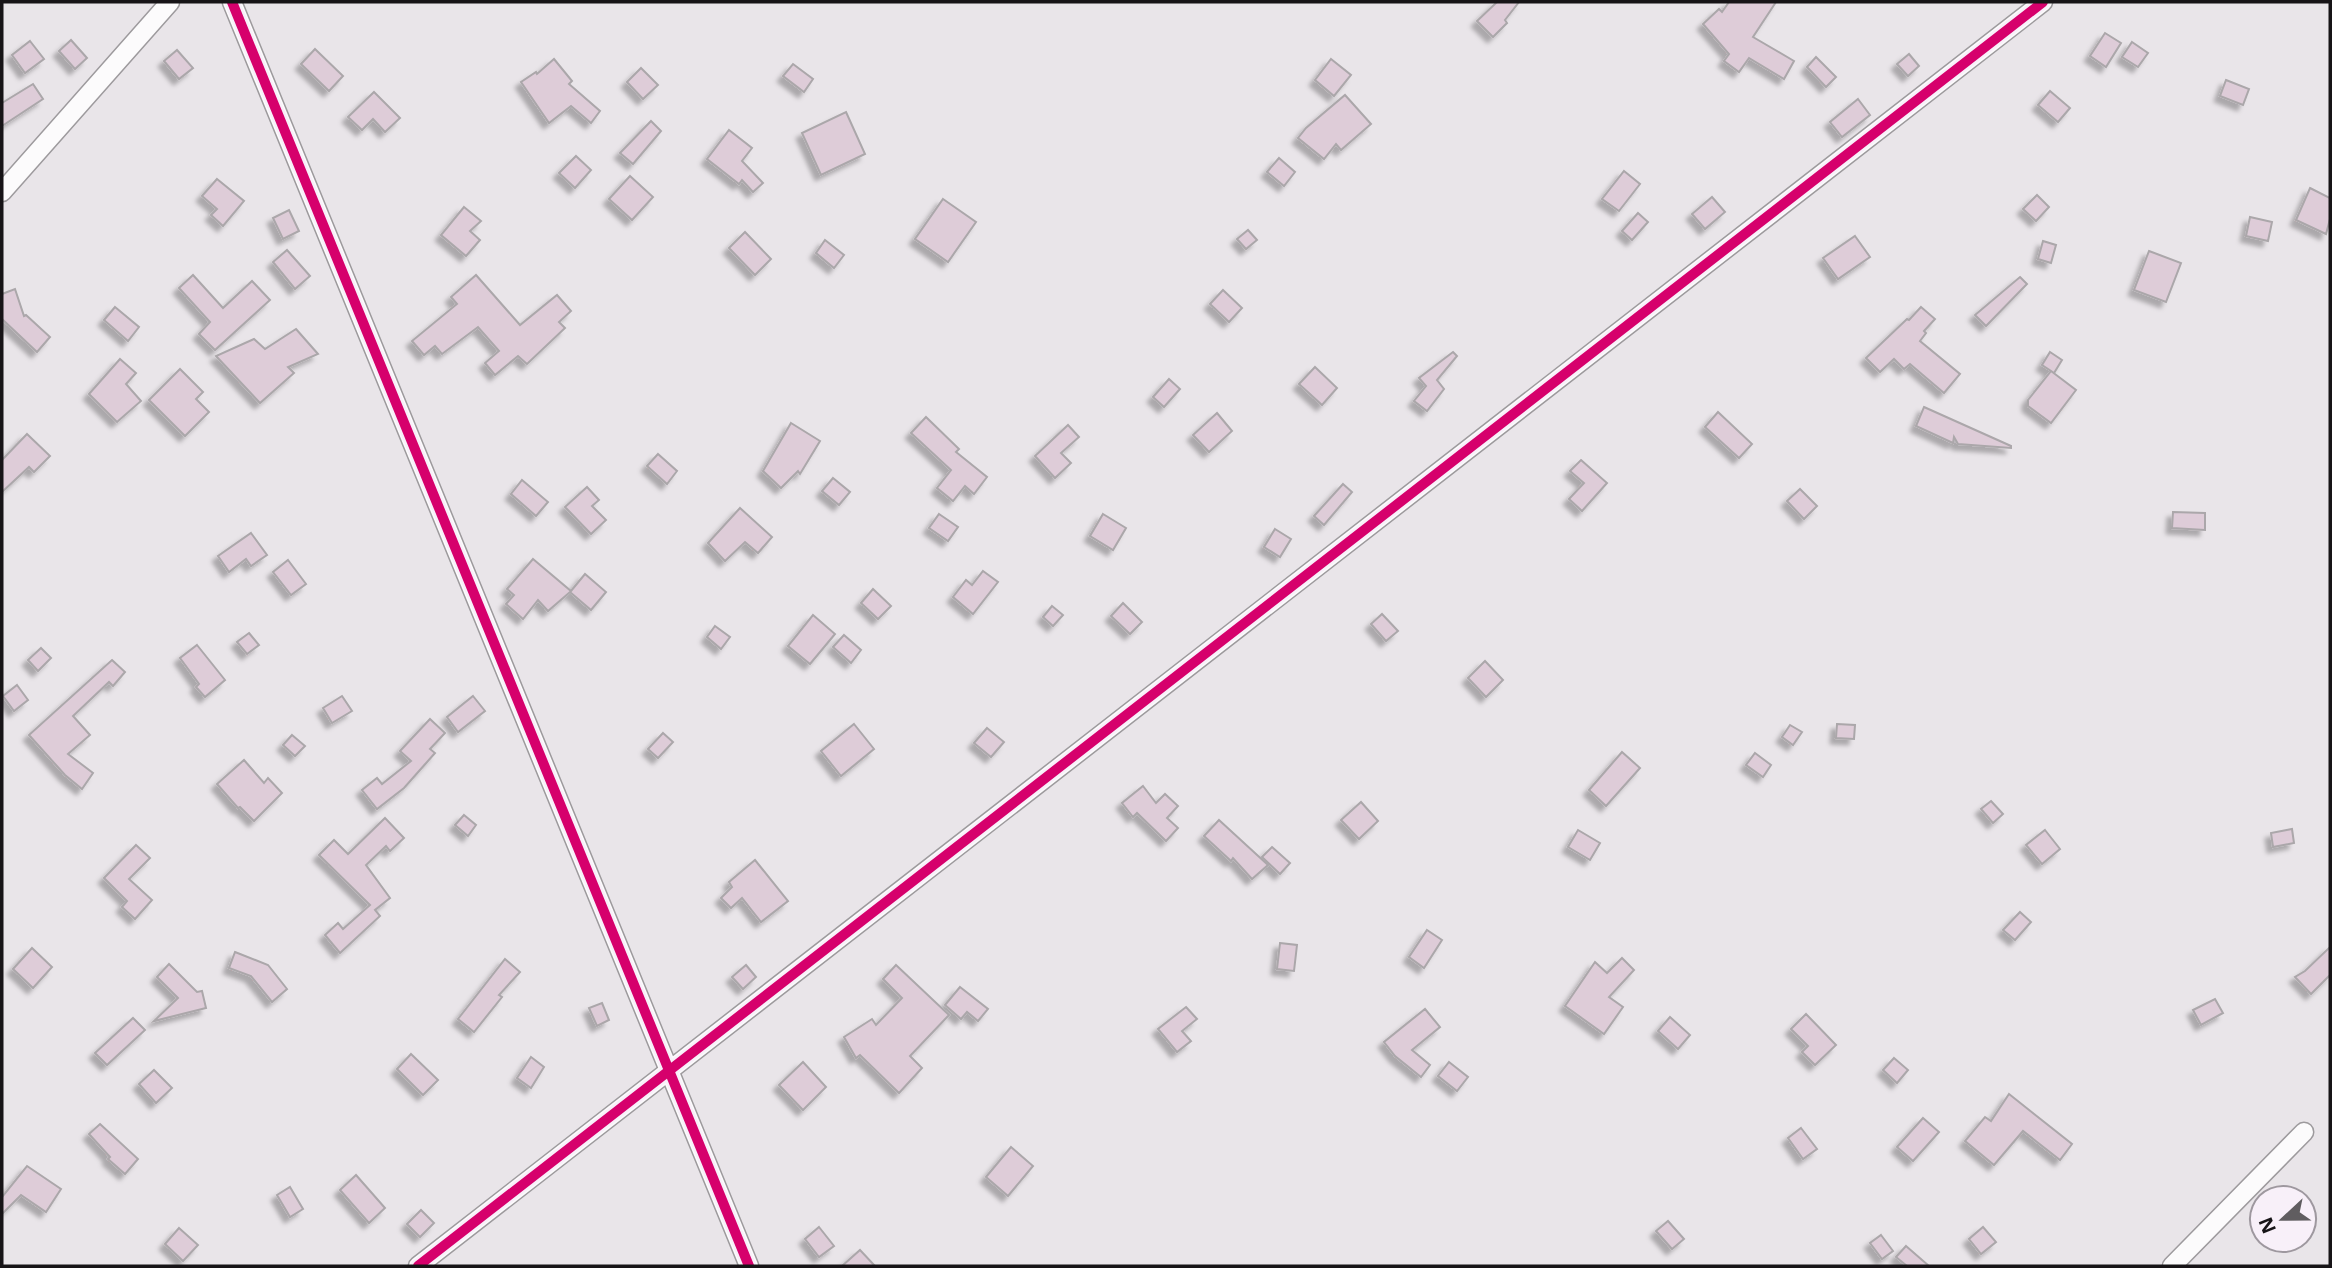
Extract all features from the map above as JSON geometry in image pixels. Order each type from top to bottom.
[{"type":"street","points":[[2,192],[170,2]]},
{"type":"street","points":[[232,2],[749,1266]]},
{"type":"street","points":[[418,1266],[2043,2]]},
{"type":"street","points":[[2172,1266],[2304,1132]]},
{"type":"building","points":[[1497,2],[1519,2],[1505,20],[1507,23],[1493,37],[1477,21]]},
{"type":"building","points":[[1729,2],[1776,2],[1753,37],[1794,61],[1784,79],[1749,58],[1739,72],[1724,61],[1729,54],[1703,24],[1719,9],[1722,12]]},
{"type":"building","points":[[2105,33],[2121,43],[2106,67],[2090,56]]},
{"type":"building","points":[[71,40],[87,58],[75,69],[59,51]]},
{"type":"building","points":[[30,41],[44,59],[25,73],[12,55]]},
{"type":"building","points":[[2132,42],[2148,53],[2138,67],[2122,57]]},
{"type":"building","points":[[315,49],[343,76],[329,91],[301,64]]},
{"type":"building","points":[[177,50],[193,68],[179,79],[164,61]]},
{"type":"building","points":[[1909,54],[1919,66],[1908,76],[1897,64]]},
{"type":"building","points":[[1816,57],[1836,77],[1826,87],[1807,67]]},
{"type":"building","points":[[554,59],[572,81],[569,84],[600,111],[591,123],[571,106],[549,123],[521,82],[536,72],[537,74]]},
{"type":"building","points":[[1331,59],[1351,75],[1334,96],[1315,80]]},
{"type":"building","points":[[793,64],[813,79],[804,92],[783,76]]},
{"type":"building","points":[[641,68],[658,85],[643,99],[627,82]]},
{"type":"building","points":[[2226,80],[2249,89],[2243,105],[2220,96]]},
{"type":"building","points":[[33,84],[43,99],[2,126],[2,103]]},
{"type":"building","points":[[2050,91],[2070,108],[2058,122],[2038,105]]},
{"type":"building","points":[[374,92],[400,118],[385,132],[373,119],[362,130],[348,117]]},
{"type":"building","points":[[1345,95],[1371,124],[1341,150],[1336,144],[1324,159],[1298,138]]},
{"type":"building","points":[[1858,99],[1870,115],[1842,137],[1830,122]]},
{"type":"building","points":[[846,112],[865,154],[821,175],[802,133]]},
{"type":"building","points":[[651,121],[661,131],[633,164],[620,153]]},
{"type":"building","points":[[729,130],[752,148],[742,161],[763,183],[753,192],[742,180],[739,184],[707,159]]},
{"type":"building","points":[[576,156],[591,170],[575,188],[559,173]]},
{"type":"building","points":[[1279,158],[1295,172],[1284,186],[1267,172]]},
{"type":"building","points":[[1624,171],[1640,184],[1619,211],[1602,199]]},
{"type":"building","points":[[630,176],[653,197],[632,220],[609,199]]},
{"type":"building","points":[[217,179],[244,201],[223,226],[211,215],[217,209],[202,196]]},
{"type":"building","points":[[2310,188],[2330,198],[2330,219],[2326,234],[2296,220]]},
{"type":"building","points":[[2037,195],[2049,207],[2036,221],[2023,209]]},
{"type":"building","points":[[1712,197],[1725,212],[1705,229],[1692,214]]},
{"type":"building","points":[[943,199],[976,222],[948,262],[915,239]]},
{"type":"building","points":[[464,207],[481,221],[470,231],[480,240],[466,256],[441,235]]},
{"type":"building","points":[[289,210],[299,231],[283,239],[273,218]]},
{"type":"building","points":[[1638,213],[1648,222],[1632,240],[1622,231]]},
{"type":"building","points":[[2250,217],[2272,222],[2268,241],[2246,236]]},
{"type":"building","points":[[1248,230],[1257,240],[1246,249],[1237,239]]},
{"type":"building","points":[[745,232],[771,259],[755,275],[729,248]]},
{"type":"building","points":[[1855,236],[1870,257],[1838,279],[1823,258]]},
{"type":"building","points":[[825,240],[844,255],[834,268],[816,253]]},
{"type":"building","points":[[2043,241],[2056,245],[2051,263],[2038,259]]},
{"type":"building","points":[[287,250],[310,276],[295,289],[273,262]]},
{"type":"building","points":[[2149,251],[2181,263],[2166,302],[2134,290]]},
{"type":"building","points":[[193,275],[223,308],[252,281],[270,300],[215,350],[199,334],[210,322],[179,288]]},
{"type":"building","points":[[476,275],[520,325],[557,295],[571,311],[559,322],[565,328],[527,364],[518,356],[495,375],[485,363],[499,351],[478,327],[442,354],[435,346],[424,355],[412,341],[457,304],[451,297]]},
{"type":"building","points":[[2020,277],[2027,284],[1986,326],[1975,315]]},
{"type":"building","points":[[15,289],[24,316],[50,337],[37,352],[2,319],[2,294]]},
{"type":"building","points":[[1223,290],[1242,308],[1229,322],[1210,304]]},
{"type":"building","points":[[115,307],[139,327],[128,341],[104,320]]},
{"type":"building","points":[[1921,307],[1935,319],[1924,331],[1926,333],[1920,341],[1960,374],[1944,393],[1910,364],[1904,369],[1894,359],[1880,372],[1866,358]]},
{"type":"building","points":[[296,329],[318,354],[288,367],[294,373],[260,403],[216,356],[254,339],[265,349]]},
{"type":"building","points":[[1453,352],[1457,356],[1437,380],[1444,389],[1427,411],[1414,401],[1426,386],[1419,378]]},
{"type":"building","points":[[2050,352],[2062,360],[2054,373],[2042,365]]},
{"type":"building","points":[[120,359],[136,373],[126,384],[141,401],[117,422],[89,394]]},
{"type":"building","points":[[1315,367],[1337,388],[1322,405],[1299,384]]},
{"type":"building","points":[[180,369],[203,392],[196,399],[209,412],[185,436],[149,400]]},
{"type":"building","points":[[2051,371],[2076,390],[2051,423],[2028,406],[2028,400]]},
{"type":"building","points":[[1169,379],[1180,389],[1164,407],[1153,397]]},
{"type":"building","points":[[1924,407],[2011,448],[1958,444],[1954,437],[1953,443],[1916,426]]},
{"type":"building","points":[[1718,412],[1752,444],[1739,458],[1705,427]]},
{"type":"building","points":[[1217,413],[1232,431],[1209,452],[1193,435]]},
{"type":"building","points":[[926,417],[959,449],[956,452],[987,477],[974,494],[965,486],[953,501],[937,488],[951,470],[911,433]]},
{"type":"building","points":[[791,423],[820,441],[800,474],[798,471],[781,488],[763,471]]},
{"type":"building","points":[[1068,425],[1079,437],[1061,453],[1071,463],[1055,478],[1035,456]]},
{"type":"building","points":[[27,434],[50,456],[34,472],[29,467],[2,492],[2,460]]},
{"type":"building","points":[[658,454],[677,471],[667,484],[647,466]]},
{"type":"building","points":[[1581,460],[1607,483],[1582,511],[1569,499],[1584,483],[1570,471]]},
{"type":"building","points":[[833,478],[850,492],[839,505],[822,491]]},
{"type":"building","points":[[522,480],[548,502],[536,516],[511,494]]},
{"type":"building","points":[[1343,484],[1352,492],[1324,525],[1314,516]]},
{"type":"building","points":[[587,487],[599,500],[592,506],[606,520],[591,534],[565,507]]},
{"type":"building","points":[[1800,489],[1817,506],[1804,519],[1787,501]]},
{"type":"building","points":[[740,508],[772,537],[758,553],[745,542],[725,561],[708,543]]},
{"type":"building","points":[[2173,512],[2205,513],[2205,530],[2172,528]]},
{"type":"building","points":[[939,514],[958,527],[948,541],[929,528]]},
{"type":"building","points":[[1103,514],[1126,528],[1113,550],[1090,536]]},
{"type":"building","points":[[1275,529],[1291,539],[1280,557],[1264,547]]},
{"type":"building","points":[[251,533],[267,555],[251,566],[246,559],[229,572],[218,556]]},
{"type":"building","points":[[533,559],[571,591],[585,574],[606,592],[591,610],[570,592],[548,611],[538,600],[523,619],[506,604],[514,595],[507,589]]},
{"type":"building","points":[[288,560],[306,584],[291,595],[273,572]]},
{"type":"building","points":[[983,571],[998,582],[973,614],[953,597],[966,580],[972,585]]},
{"type":"building","points":[[873,589],[891,606],[878,619],[861,603]]},
{"type":"building","points":[[1123,603],[1142,622],[1130,634],[1111,616]]},
{"type":"building","points":[[1052,606],[1063,615],[1053,626],[1043,617]]},
{"type":"building","points":[[1382,614],[1398,631],[1386,641],[1371,624]]},
{"type":"building","points":[[813,615],[835,634],[810,664],[788,646]]},
{"type":"building","points":[[715,626],[730,637],[721,649],[707,637]]},
{"type":"building","points":[[249,633],[259,645],[247,654],[237,642]]},
{"type":"building","points":[[844,635],[861,650],[851,663],[833,647]]},
{"type":"building","points":[[197,645],[225,680],[205,697],[196,687],[199,684],[180,658]]},
{"type":"building","points":[[41,648],[51,658],[38,671],[28,660]]},
{"type":"building","points":[[112,660],[125,672],[113,686],[109,682],[73,716],[90,735],[68,754],[93,773],[82,789],[65,775],[29,735]]},
{"type":"building","points":[[1485,661],[1503,680],[1486,697],[1468,678]]},
{"type":"building","points":[[17,685],[28,700],[14,711],[3,696]]},
{"type":"building","points":[[342,696],[352,711],[332,723],[323,708]]},
{"type":"building","points":[[473,696],[485,711],[458,732],[447,717]]},
{"type":"building","points":[[430,719],[445,733],[430,749],[435,753],[404,788],[377,809],[362,790],[377,778],[382,784],[411,761],[400,751]]},
{"type":"building","points":[[854,724],[874,749],[841,776],[821,751]]},
{"type":"building","points":[[1837,724],[1855,725],[1854,739],[1836,738]]},
{"type":"building","points":[[1790,725],[1802,732],[1793,745],[1782,737]]},
{"type":"building","points":[[987,728],[1004,742],[991,757],[974,743]]},
{"type":"building","points":[[663,733],[673,742],[658,758],[648,749]]},
{"type":"building","points":[[292,735],[305,746],[295,756],[283,745]]},
{"type":"building","points":[[1622,752],[1640,768],[1606,806],[1589,790]]},
{"type":"building","points":[[1755,753],[1771,765],[1763,777],[1746,765]]},
{"type":"building","points":[[244,760],[264,783],[268,778],[282,793],[254,821],[238,808],[217,784]]},
{"type":"building","points":[[1143,786],[1156,803],[1165,794],[1178,806],[1167,818],[1178,828],[1166,841],[1137,813],[1133,817],[1122,803]]},
{"type":"building","points":[[1991,801],[2003,814],[1993,823],[1981,809]]},
{"type":"building","points":[[1361,802],[1378,821],[1359,839],[1341,820]]},
{"type":"building","points":[[464,815],[476,825],[468,836],[455,825]]},
{"type":"building","points":[[385,818],[404,838],[390,851],[386,846],[366,865],[390,898],[375,910],[380,916],[340,953],[325,935],[338,923],[343,929],[370,905],[319,855],[334,840],[348,854]]},
{"type":"building","points":[[1219,820],[1268,865],[1252,879],[1233,858],[1231,861],[1204,836]]},
{"type":"building","points":[[2292,829],[2294,843],[2273,847],[2271,833]]},
{"type":"building","points":[[1578,830],[1600,843],[1590,860],[1568,847]]},
{"type":"building","points":[[2045,830],[2060,849],[2042,864],[2026,845]]},
{"type":"building","points":[[136,845],[150,858],[129,879],[152,900],[135,919],[122,907],[127,901],[104,878]]},
{"type":"building","points":[[1272,847],[1290,863],[1280,874],[1262,857]]},
{"type":"building","points":[[755,860],[788,901],[761,922],[742,898],[731,908],[721,898],[732,887],[729,882]]},
{"type":"building","points":[[2020,912],[2031,922],[2015,940],[2003,930]]},
{"type":"building","points":[[1427,930],[1442,940],[1424,968],[1409,957]]},
{"type":"building","points":[[1280,943],[1297,945],[1294,971],[1277,969]]},
{"type":"building","points":[[2330,947],[2330,975],[2311,994],[2295,977]]},
{"type":"building","points":[[32,948],[52,967],[33,988],[13,969]]},
{"type":"building","points":[[235,952],[268,965],[287,989],[272,1002],[251,976],[229,968]]},
{"type":"building","points":[[1622,958],[1634,970],[1609,997],[1623,1007],[1604,1034],[1565,1006],[1595,962],[1607,973]]},
{"type":"building","points":[[505,959],[520,972],[499,995],[502,997],[474,1032],[458,1019]]},
{"type":"building","points":[[169,964],[197,992],[202,991],[206,1008],[154,1021],[178,998],[157,977]]},
{"type":"building","points":[[746,965],[756,977],[743,989],[732,977]]},
{"type":"building","points":[[896,965],[949,1015],[910,1056],[922,1068],[899,1093],[860,1055],[856,1058],[844,1037],[872,1019],[876,1025],[902,998],[883,979]]},
{"type":"building","points":[[960,987],[988,1009],[978,1021],[967,1012],[961,1019],[945,1005]]},
{"type":"building","points":[[2215,999],[2223,1013],[2201,1025],[2193,1010]]},
{"type":"building","points":[[602,1003],[609,1020],[597,1026],[589,1008]]},
{"type":"building","points":[[1186,1007],[1197,1019],[1182,1031],[1191,1041],[1177,1052],[1158,1029]]},
{"type":"building","points":[[1425,1009],[1440,1027],[1412,1050],[1430,1065],[1421,1077],[1395,1056],[1384,1042]]},
{"type":"building","points":[[1806,1014],[1836,1045],[1815,1065],[1802,1052],[1808,1046],[1791,1029]]},
{"type":"building","points":[[1670,1017],[1690,1035],[1678,1049],[1658,1031]]},
{"type":"building","points":[[133,1018],[145,1030],[107,1065],[95,1053]]},
{"type":"building","points":[[411,1054],[438,1080],[423,1095],[397,1069]]},
{"type":"building","points":[[531,1057],[544,1067],[531,1088],[517,1078]]},
{"type":"building","points":[[1894,1058],[1908,1070],[1897,1083],[1883,1070]]},
{"type":"building","points":[[803,1062],[826,1087],[803,1110],[779,1085]]},
{"type":"building","points":[[1449,1062],[1468,1077],[1457,1091],[1438,1076]]},
{"type":"building","points":[[154,1070],[172,1088],[156,1103],[139,1084]]},
{"type":"building","points":[[2009,1094],[2072,1144],[2060,1160],[2023,1131],[1994,1165],[1965,1141],[1985,1117],[1991,1121]]},
{"type":"building","points":[[1923,1118],[1939,1132],[1913,1161],[1897,1147]]},
{"type":"building","points":[[100,1124],[138,1159],[125,1174],[108,1159],[110,1157],[89,1134]]},
{"type":"building","points":[[1801,1128],[1817,1149],[1803,1159],[1788,1138]]},
{"type":"building","points":[[1011,1147],[1033,1166],[1008,1196],[986,1177]]},
{"type":"building","points":[[27,1166],[61,1189],[46,1212],[21,1195],[2,1214],[2,1197]]},
{"type":"building","points":[[356,1175],[385,1208],[369,1223],[340,1190]]},
{"type":"building","points":[[290,1187],[303,1209],[290,1217],[277,1195]]},
{"type":"building","points":[[421,1210],[434,1223],[420,1237],[407,1224]]},
{"type":"building","points":[[1668,1221],[1684,1239],[1672,1249],[1656,1231]]},
{"type":"building","points":[[819,1227],[834,1246],[819,1257],[805,1239]]},
{"type":"building","points":[[1983,1227],[1996,1242],[1981,1254],[1969,1239]]},
{"type":"building","points":[[179,1228],[198,1245],[183,1261],[165,1244]]},
{"type":"building","points":[[1881,1235],[1893,1251],[1882,1259],[1870,1243]]},
{"type":"building","points":[[1906,1246],[1929,1266],[1907,1266],[1896,1257]]},
{"type":"building","points":[[860,1250],[875,1266],[842,1266]]},
{"type":"cycle path","points":[[232,2],[749,1266]]},
{"type":"cycle path","points":[[418,1266],[2043,2]]}]
